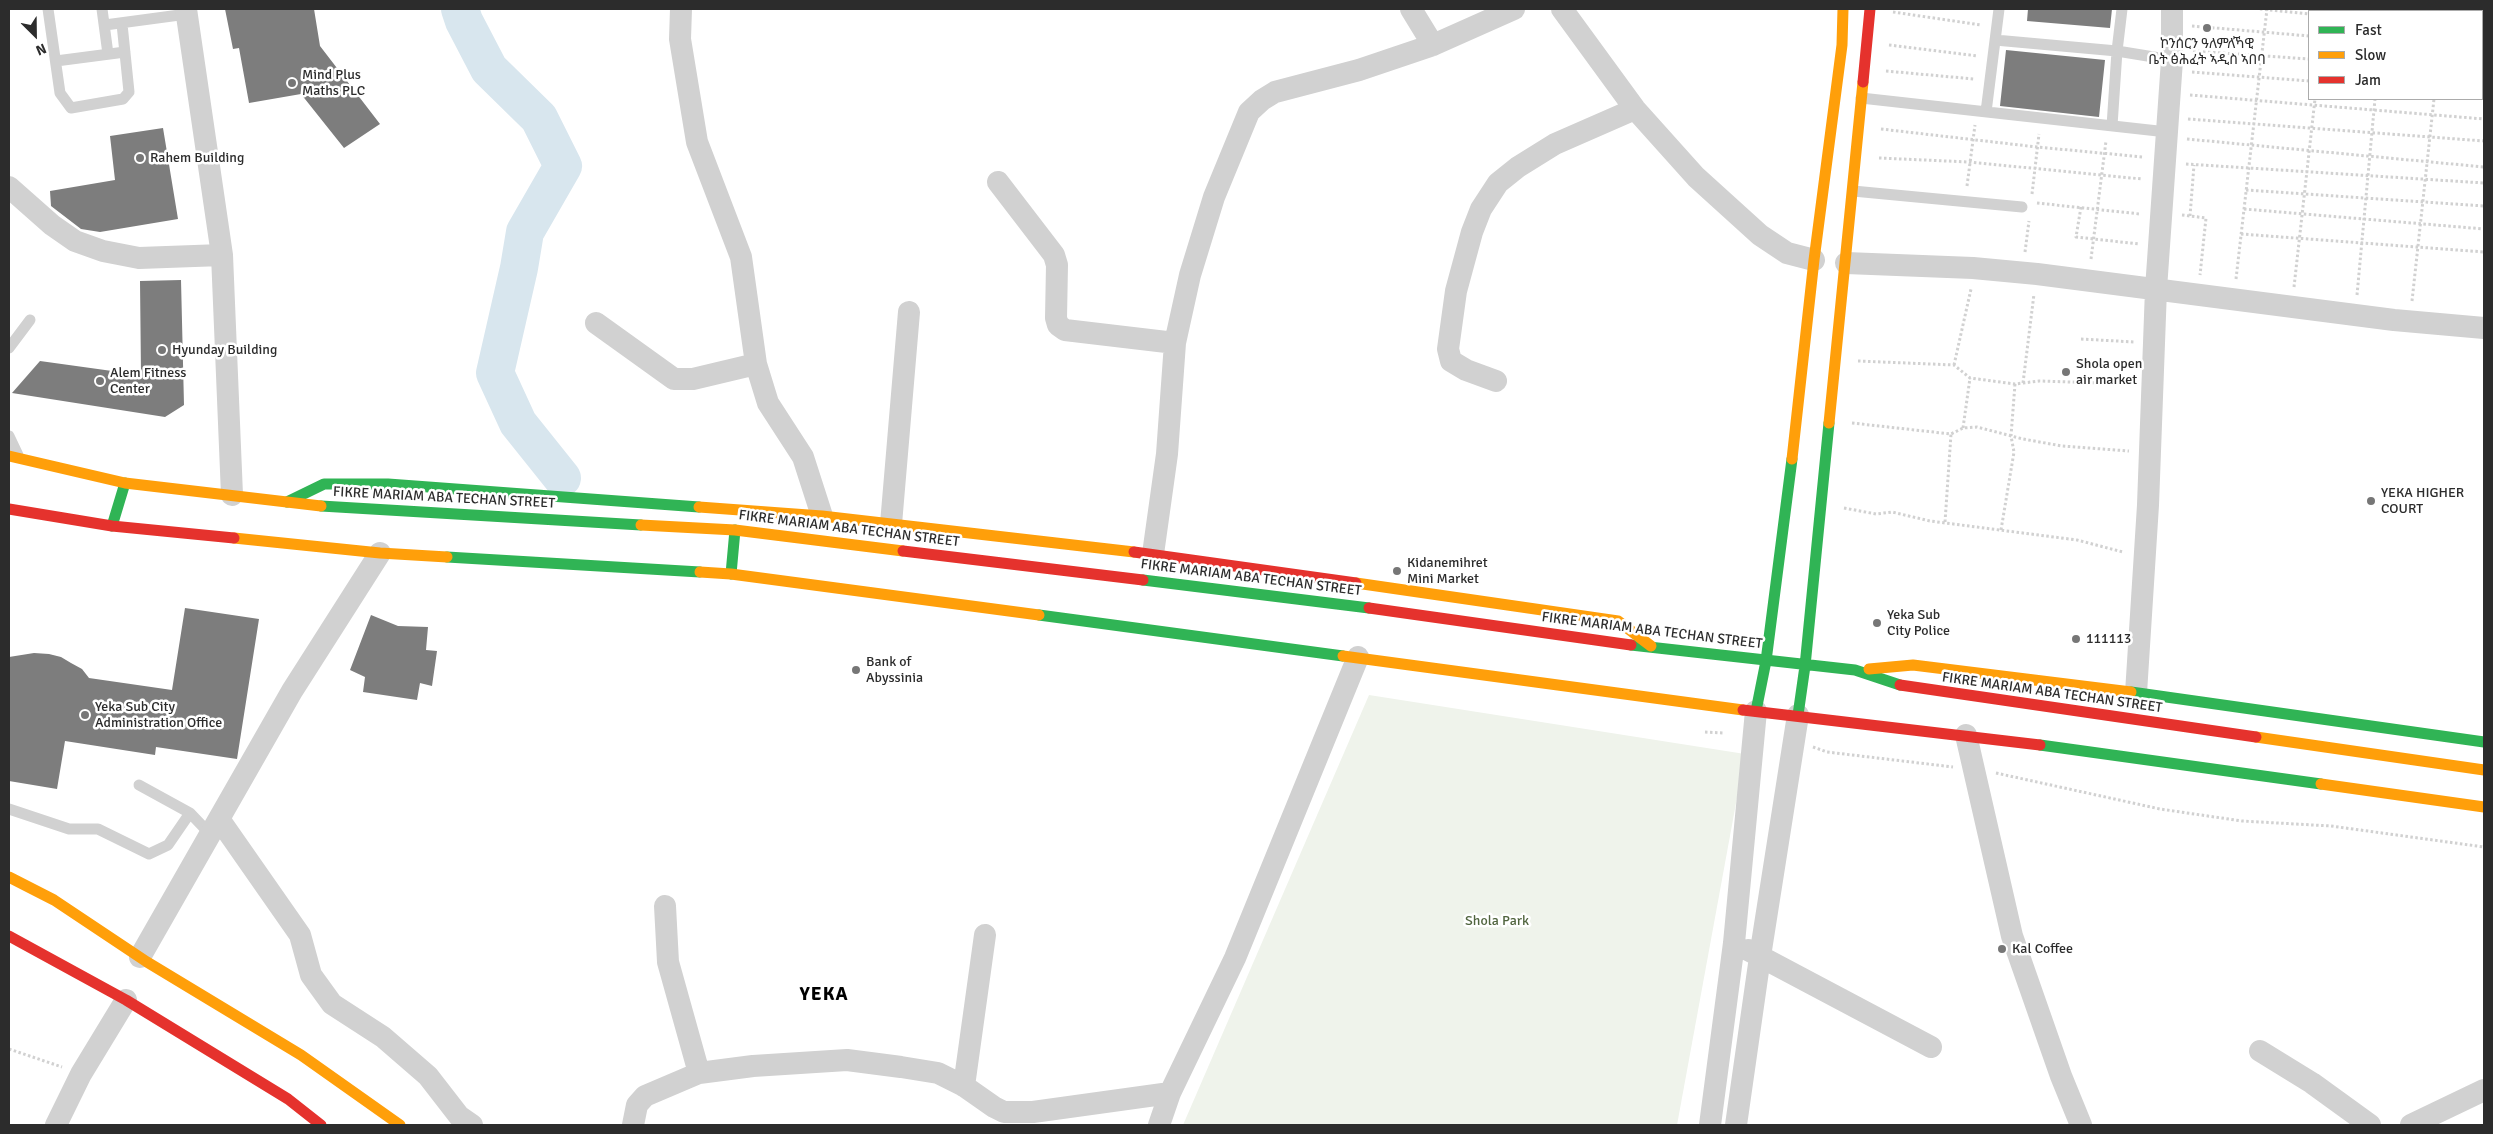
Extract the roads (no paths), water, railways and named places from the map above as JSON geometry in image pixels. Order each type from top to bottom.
[{"type":"main road","points":[[1756,711],[1766,661],[1796,424],[1814,260],[1842,45],[1843,9]]},
{"type":"main road","points":[[1798,715],[1805,666],[1870,9]]},
{"type":"main road","name":"FIKRE MARIAM ABA TECHAN STREET","points":[[15,457],[125,483],[315,506],[734,530],[1378,609],[1652,647],[1805,666],[1855,670],[1907,687],[2482,773]]},
{"type":"main road","points":[[112,526],[125,483]]},
{"type":"main road","points":[[287,502],[324,484],[388,484],[822,516],[1153,554],[1618,621],[1652,647]]},
{"type":"main road","points":[[9,509],[112,526],[380,553],[731,574],[1756,711],[1966,735],[2480,804]]},
{"type":"main road","points":[[731,574],[734,530]]},
{"type":"main road","points":[[1855,670],[1913,665],[2136,693],[2484,742]]},
{"type":"main road","points":[[9,877],[54,900],[140,957],[301,1054],[400,1125]]},
{"type":"main road","points":[[9,936],[126,1000],[288,1100],[321,1125]]},
{"type":"street","points":[[681,9],[680,39],[697,142],[741,256],[756,364],[768,403],[803,457],[822,516]]},
{"type":"street","points":[[1410,9],[1433,45]]},
{"type":"street","points":[[1153,554],[1167,454],[1175,343],[1190,275],[1214,197],[1249,112],[1262,100],[1275,92],[1359,70],[1433,45],[1514,9]]},
{"type":"street","points":[[1562,9],[1635,109],[1696,177],[1760,235],[1787,253],[1814,260]]},
{"type":"street","points":[[187,11],[222,255],[232,496]]},
{"type":"street","points":[[2136,693],[2145,557],[2156,289],[2170,94],[2172,17]]},
{"type":"street","points":[[1496,381],[1466,370],[1451,361],[1448,349],[1456,291],[1472,232],[1481,209],[1498,183],[1518,167],[1555,144],[1635,109]]},
{"type":"street","points":[[998,182],[1054,255],[1057,265],[1056,318],[1058,325],[1065,330],[1175,343]]},
{"type":"street","points":[[9,187],[52,225],[75,241],[103,251],[139,258],[222,255]]},
{"type":"street","points":[[1846,263],[1973,268],[2030,273],[2355,315],[2484,328]]},
{"type":"street","points":[[891,524],[909,312]]},
{"type":"street","points":[[596,323],[674,379],[693,379],[756,364]]},
{"type":"street","points":[[140,957],[292,691],[380,553]]},
{"type":"street","points":[[1158,1125],[1170,1093],[1235,958],[1358,657]]},
{"type":"street","points":[[1710,1125],[1734,943],[1756,711]]},
{"type":"street","points":[[1736,1125],[1760,956],[1798,715]]},
{"type":"street","points":[[1966,735],[2012,936],[2061,1076],[2081,1125]]},
{"type":"street","points":[[214,826],[300,935],[311,975],[332,1004],[383,1037],[428,1076],[459,1116],[472,1125]]},
{"type":"street","points":[[665,906],[668,962],[699,1073]]},
{"type":"street","points":[[964,1086],[985,935]]},
{"type":"street","points":[[1734,943],[1931,1047]]},
{"type":"street","points":[[56,1125],[81,1074],[126,1000]]},
{"type":"street","points":[[2260,1051],[2312,1083],[2370,1125]]},
{"type":"street","points":[[633,1125],[636,1105],[645,1096],[699,1073],[753,1066],[847,1060],[938,1073],[964,1086],[1004,1112],[1033,1112],[1170,1093]]},
{"type":"street","points":[[2411,1125],[2484,1090]]},
{"type":"lane","points":[[48,9],[60,93],[71,108],[123,99],[129,92],[122,24]]},
{"type":"lane","points":[[102,9],[108,54]]},
{"type":"lane","points":[[1981,111],[1990,81],[2000,9]]},
{"type":"lane","points":[[2110,126],[2122,9]]},
{"type":"lane","points":[[105,25],[122,24],[187,11]]},
{"type":"lane","points":[[1995,40],[2117,51],[2171,60]]},
{"type":"lane","points":[[56,61],[125,52]]},
{"type":"lane","points":[[1862,98],[2110,126],[2166,148]]},
{"type":"lane","points":[[1853,191],[2026,206]]},
{"type":"lane","points":[[9,348],[30,320]]},
{"type":"lane","points":[[9,436],[15,457]]},
{"type":"lane","points":[[139,786],[214,826]]},
{"type":"lane","points":[[9,809],[70,829],[98,829],[149,854],[168,845],[190,813]]},
{"type":"waterway","points":[[460,9],[464,21],[489,69],[539,118],[563,166],[525,232],[519,268],[495,373],[518,423],[562,478]]},
{"type":"place","name":"ኮንሰርን ዓለምለኻዊ ቤት ፅሕፈት ኣዲስ ኣበባ","points":[[2207,28]]},
{"type":"place","name":"Mind Plus Maths PLC","points":[[292,83]]},
{"type":"place","name":"Rahem Building","points":[[140,158]]},
{"type":"place","name":"Hyunday Building","points":[[162,350]]},
{"type":"place","name":"Shola open air market","points":[[2066,372]]},
{"type":"place","name":"Alem Fitness Center","points":[[100,381]]},
{"type":"place","name":"YEKA HIGHER COURT","points":[[2371,501]]},
{"type":"place","name":"Kidanemihret Mini Market","points":[[1397,571]]},
{"type":"place","name":"Yeka Sub City Police","points":[[1877,623]]},
{"type":"place","name":"111113","points":[[2076,639]]},
{"type":"place","name":"Bank of Abyssinia","points":[[856,670]]},
{"type":"place","name":"Yeka Sub City Administration Office","points":[[85,715]]},
{"type":"place","name":"Kal Coffee","points":[[2002,949]]},
{"type":"district","name":"YEKA","points":[[824,995]]},
{"type":"park label","name":"Shola Park","points":[[1497,921]]}]
